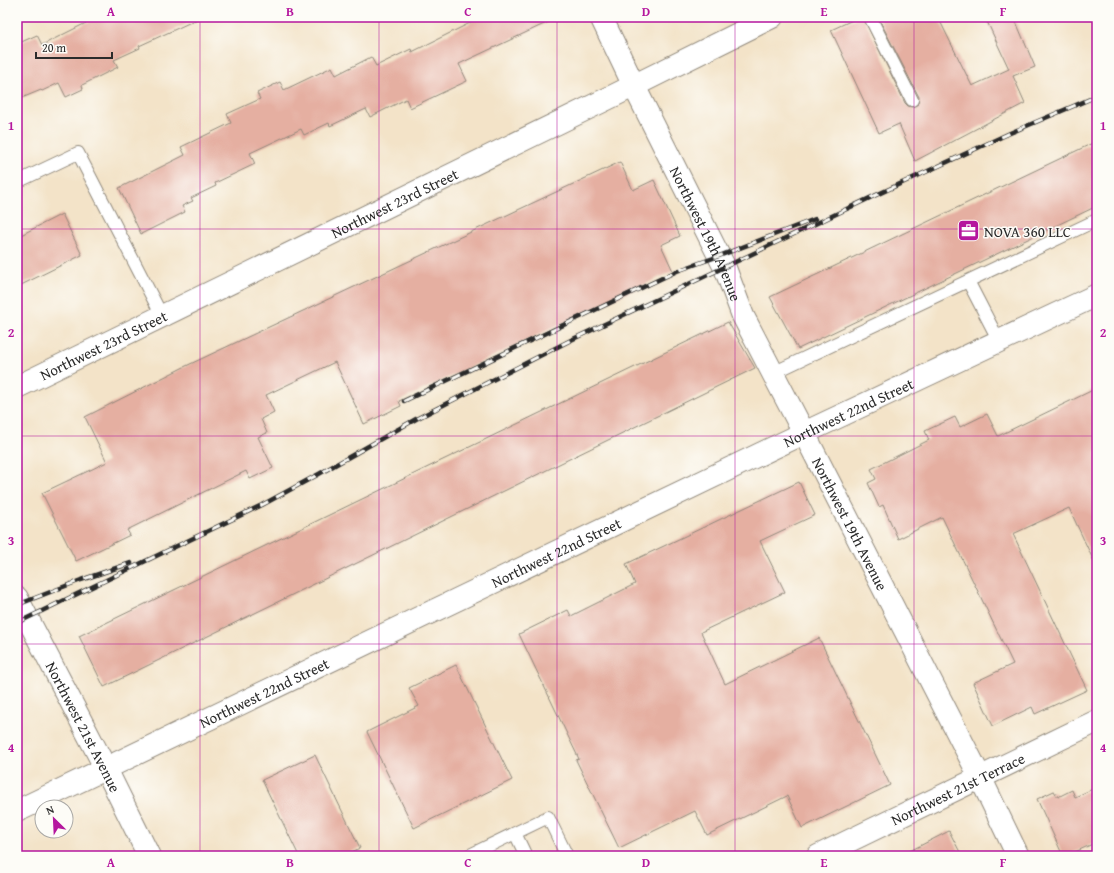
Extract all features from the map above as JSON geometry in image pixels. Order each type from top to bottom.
[{"type":"street","name":"Northwest 19th Avenue","points":[[602,17],[634,86],[722,262],[743,316],[980,777],[1018,856]]},
{"type":"street","name":"Northwest 23rd Street","points":[[17,387],[634,86],[772,17]]},
{"type":"street","name":"Northwest 22nd Street","points":[[17,811],[804,433],[1097,295]]},
{"type":"street","name":"Northwest 21st Avenue","points":[[17,598],[106,769],[149,856]]},
{"type":"street","name":"Northwest 21st Terrace","points":[[818,856],[1097,721]]},
{"type":"lane","points":[[870,17],[912,100]]},
{"type":"lane","points":[[17,182],[78,153],[162,316]]},
{"type":"lane","points":[[773,373],[1097,220]]},
{"type":"lane","points":[[968,281],[999,341]]},
{"type":"lane","points":[[468,856],[548,817],[567,856]]},
{"type":"lane","points":[[515,833],[526,856]]},
{"type":"building","points":[[98,17],[202,17],[139,46],[140,48],[114,60],[118,67],[82,85],[83,89],[66,97],[59,83],[17,100],[17,44],[37,35],[42,45]]},
{"type":"building","points":[[470,17],[559,17],[459,64],[467,81],[410,108],[406,99],[370,117],[366,109],[330,126],[329,123],[304,135],[301,129],[250,153],[255,164],[215,183],[216,186],[191,198],[193,201],[182,206],[185,212],[141,234],[119,188],[185,155],[181,147],[231,123],[227,114],[260,99],[257,93],[280,82],[284,90],[332,67],[336,75],[371,57],[376,66],[411,49],[412,52],[472,22]]},
{"type":"building","points":[[859,17],[863,17],[905,103],[912,107],[918,104],[919,97],[878,17],[938,17],[972,86],[1009,69],[985,17],[1014,17],[1035,67],[1013,76],[1025,103],[915,161],[899,124],[879,133],[831,30]]},
{"type":"building","points":[[1097,141],[1097,206],[798,349],[770,297]]},
{"type":"building","points":[[620,162],[633,190],[654,180],[680,236],[661,245],[673,271],[399,401],[401,406],[364,424],[335,362],[266,395],[274,412],[261,419],[267,433],[258,437],[273,468],[250,479],[246,471],[127,530],[130,535],[76,561],[42,493],[107,462],[85,417],[186,366]]},
{"type":"building","points":[[62,214],[82,255],[17,287],[17,237]]},
{"type":"building","points":[[728,322],[755,368],[104,687],[79,636]]},
{"type":"building","points":[[1097,388],[1097,568],[1069,508],[1013,534],[1087,690],[1035,714],[1032,707],[993,726],[973,683],[1013,664],[942,517],[898,539],[883,505],[879,507],[868,483],[876,479],[871,469],[929,440],[925,431],[955,417],[960,427],[987,414],[998,436]]},
{"type":"building","points":[[799,482],[815,515],[760,541],[785,592],[701,632],[725,684],[819,638],[890,785],[802,828],[787,796],[707,835],[695,811],[619,848],[576,760],[579,759],[519,634],[568,610],[571,616],[635,584],[626,564]]},
{"type":"building","points":[[456,665],[512,780],[414,828],[367,732],[419,706],[409,688]]},
{"type":"building","points":[[315,755],[360,848],[343,856],[299,856],[262,780]]},
{"type":"building","points":[[1097,787],[1097,842],[1063,856],[1037,799],[1054,791],[1058,797],[1072,790],[1075,797]]},
{"type":"building","points":[[949,831],[962,856],[900,856]]},
{"type":"railway","points":[[17,623],[262,505],[416,419],[571,340],[874,196],[1010,133],[1097,96]]},
{"type":"railway","points":[[404,401],[677,271],[815,219]]},
{"type":"railway","points":[[17,605],[81,580],[131,563]]},
{"type":"place","name":"NOVA 360 LLC","points":[[968,231]]}]
